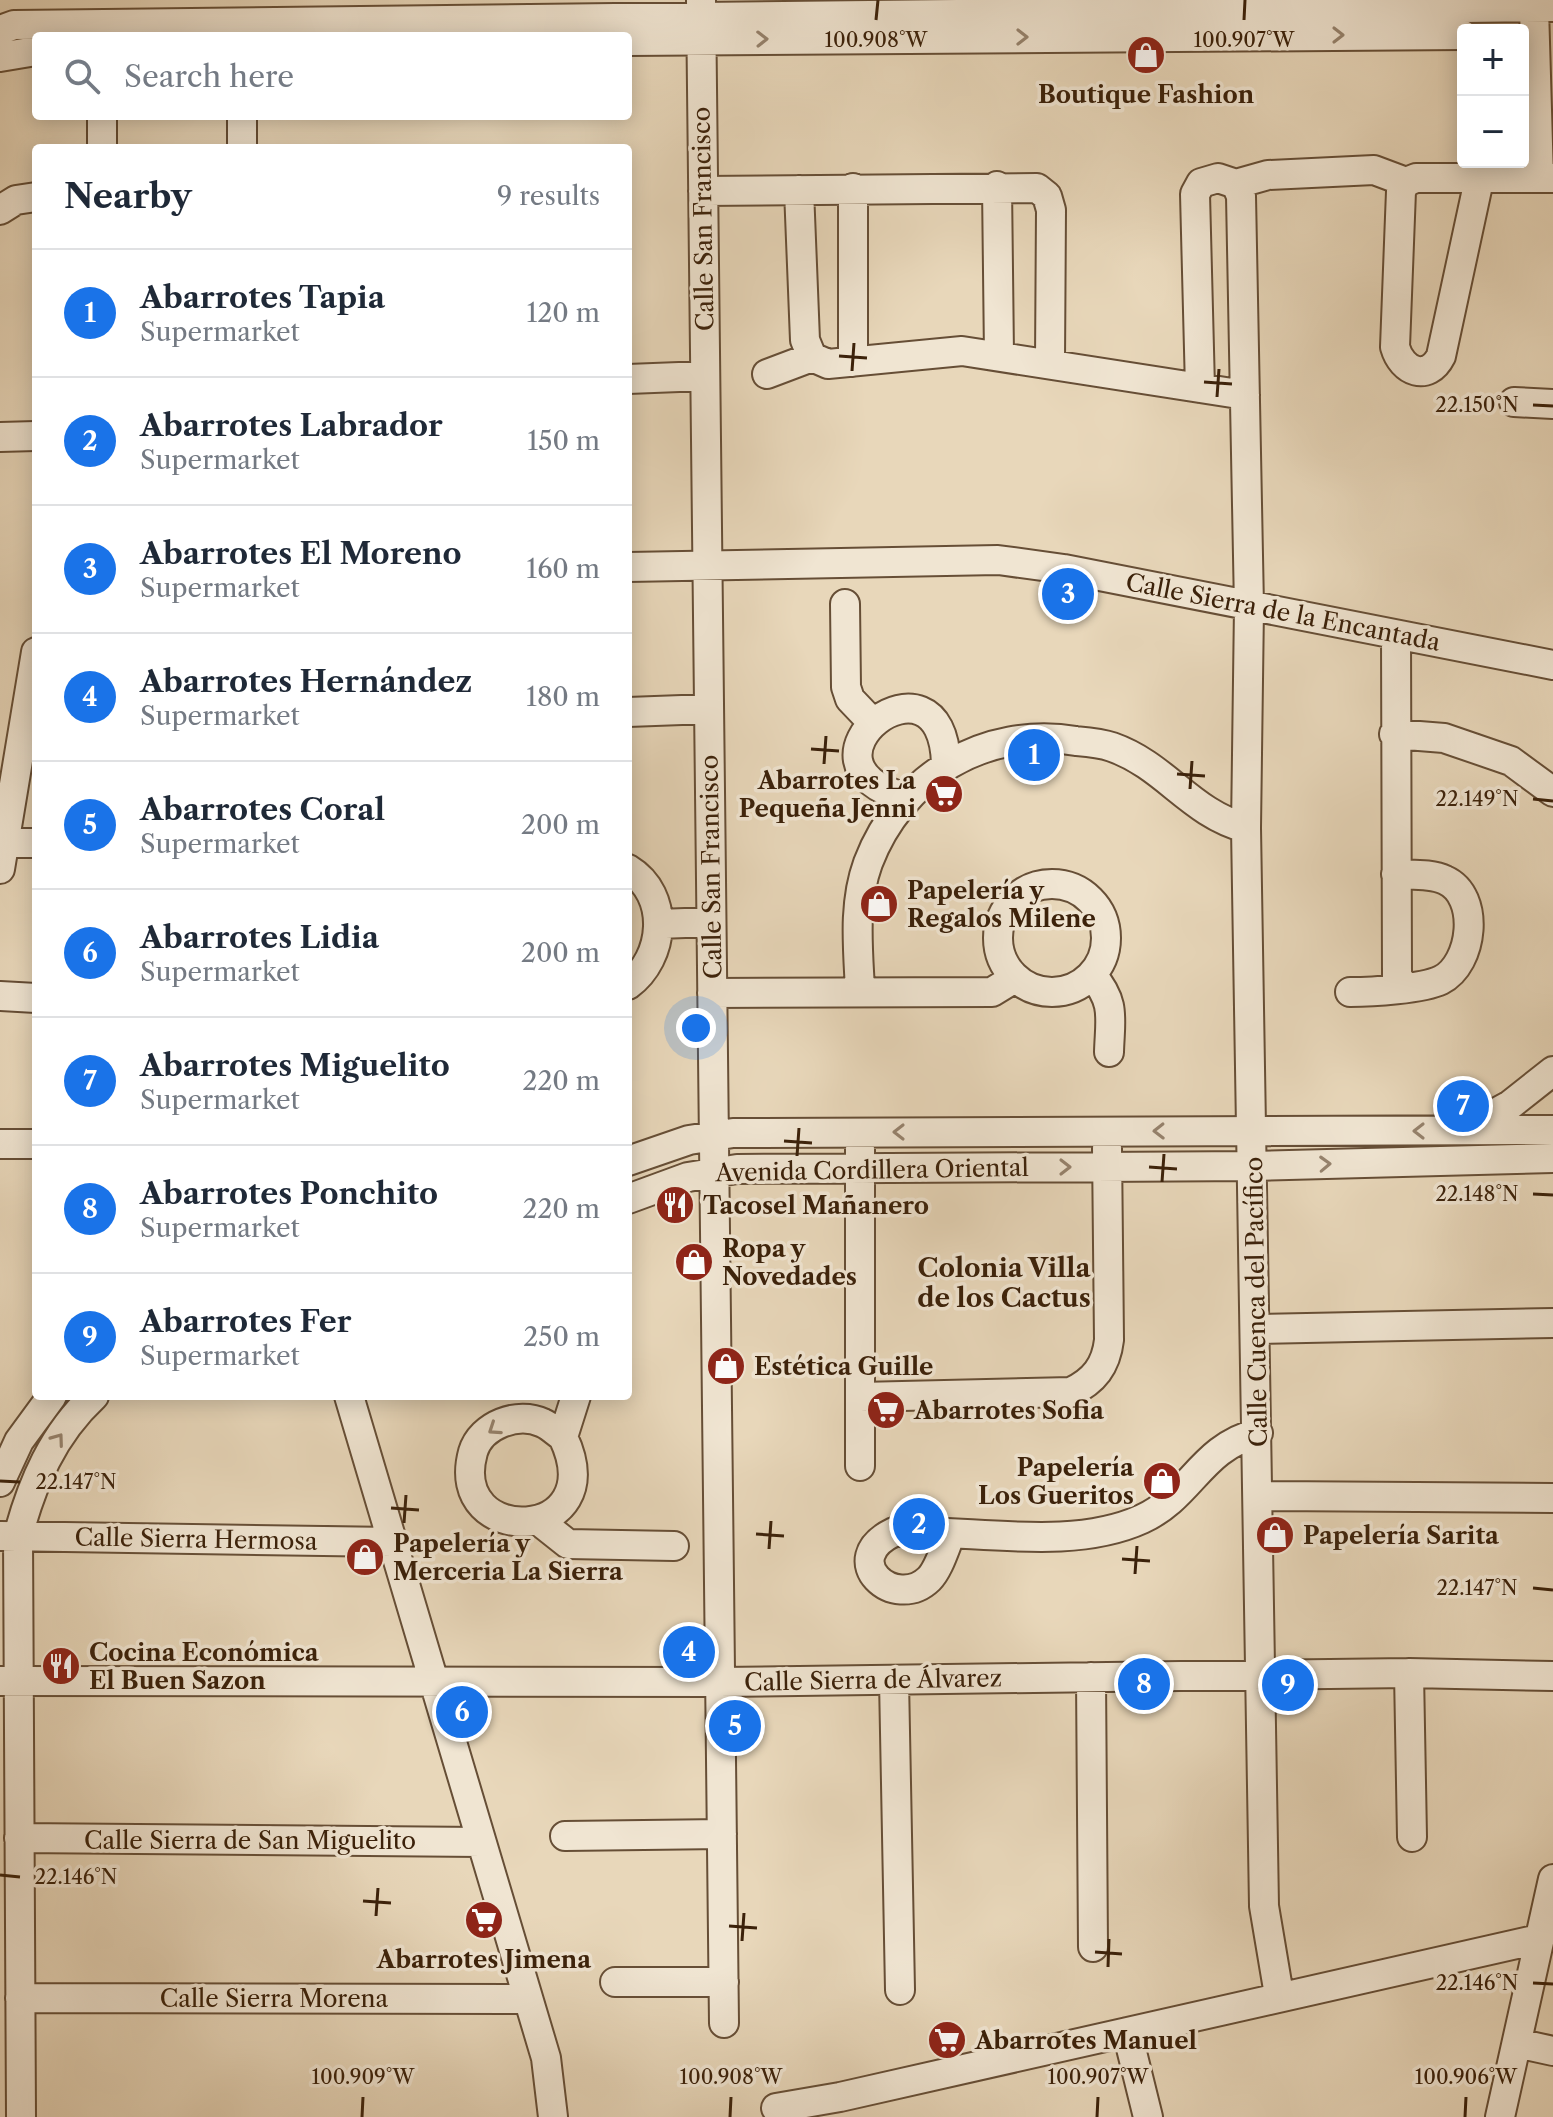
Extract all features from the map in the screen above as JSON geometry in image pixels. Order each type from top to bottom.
[{"type":"street","points":[[9,18],[701,19],[1236,15],[1429,5],[1540,24],[1546,178],[1416,178],[1406,182],[1401,191],[1395,347],[1398,361],[1409,369],[1427,372],[1436,367],[1441,356],[1479,180]]},
{"type":"street","points":[[859,17],[1055,6],[1236,15],[1457,34]]},
{"type":"street","points":[[632,40],[701,19]]},
{"type":"street","name":"Calle San Francisco","points":[[701,19],[724,2023]]},
{"type":"street","points":[[0,57],[32,52]]},
{"type":"street","points":[[102,120],[102,144]]},
{"type":"street","points":[[242,120],[242,144]]},
{"type":"street","points":[[1200,388],[1195,194],[1201,183],[1225,179],[1236,184],[1268,175],[1374,170],[1406,182]]},
{"type":"street","name":"Calle Cuenca del Pacífico","points":[[1236,184],[1241,196],[1249,607],[1246,828],[1264,1906],[1279,1995]]},
{"type":"street","points":[[997,186],[999,355]]},
{"type":"street","points":[[853,188],[853,362]]},
{"type":"street","points":[[703,191],[1037,188],[1047,196],[1051,210],[1050,362]]},
{"type":"street","points":[[799,190],[805,340],[812,357],[828,364],[948,352],[999,355],[1245,395]]},
{"type":"street","points":[[0,210],[16,200],[32,198]]},
{"type":"street","points":[[767,374],[812,357]]},
{"type":"street","points":[[632,379],[705,376]]},
{"type":"street","points":[[1514,402],[1553,404]]},
{"type":"street","points":[[0,437],[32,436]]},
{"type":"street","name":"Calle Sierra de la Encantada","points":[[632,567],[998,560],[1064,569],[1553,665]]},
{"type":"street","points":[[845,604],[846,687],[850,699],[871,721]]},
{"type":"street","points":[[1396,635],[1397,977],[1404,985]]},
{"type":"street","points":[[2,856],[32,676]]},
{"type":"street","points":[[907,798],[884,793],[868,780],[859,760],[860,739],[871,721],[887,711],[907,708],[925,714],[939,727],[946,745],[946,765]]},
{"type":"street","points":[[632,712],[709,709]]},
{"type":"street","points":[[1394,734],[1444,738],[1511,761],[1553,792]]},
{"type":"street","points":[[860,990],[857,920],[867,865],[887,824],[907,798],[946,765],[975,748],[1017,738],[1064,739],[1111,746],[1156,768],[1198,808],[1219,821],[1246,828]]},
{"type":"street","points":[[2,856],[32,845]]},
{"type":"street","points":[[632,874],[652,896],[659,924],[655,952],[640,976],[632,982]]},
{"type":"street","points":[[1350,992],[1380,992],[1404,985],[1416,987],[1443,979],[1459,964],[1465,948],[1468,909],[1460,894],[1446,880],[1396,874]]},
{"type":"street","points":[[1049,885],[1071,888],[1089,899],[1101,916],[1106,936],[1103,957],[1092,975],[1074,988],[1054,993],[1033,989],[1015,978],[1002,961],[997,940],[1001,920],[1012,902],[1029,889],[1049,885]]},
{"type":"street","points":[[659,924],[711,922]]},
{"type":"street","points":[[1092,975],[1108,994],[1110,1003],[1109,1052]]},
{"type":"street","points":[[712,993],[860,990],[992,992],[1015,978]]},
{"type":"street","points":[[0,996],[32,998]]},
{"type":"street","points":[[1461,1131],[1510,1105],[1553,1071]]},
{"type":"street","name":"Avenida Cordillera Oriental","points":[[632,1160],[714,1134],[1553,1130]]},
{"type":"street","points":[[860,1132],[860,1466]]},
{"type":"street","points":[[860,1397],[1071,1392],[1098,1372],[1107,1356],[1109,1340],[1107,1132]]},
{"type":"street","points":[[0,1144],[32,1144]]},
{"type":"street","points":[[632,1146],[665,1148]]},
{"type":"street","name":"Avenida Cordillera Oriental","points":[[632,1198],[715,1171],[1254,1166],[1553,1158]]},
{"type":"street","points":[[1256,1329],[1553,1323]]},
{"type":"street","points":[[21,2117],[19,1838],[9,1681],[14,1528],[0,1481],[19,1441],[49,1400]]},
{"type":"street","points":[[14,1528],[48,1454],[90,1400]]},
{"type":"street","points":[[350,1400],[546,2058],[553,2117]]},
{"type":"street","points":[[563,1437],[575,1400]]},
{"type":"street","points":[[517,1418],[543,1422],[563,1437],[574,1460],[573,1486],[561,1508],[539,1521],[513,1523],[490,1514],[474,1494],[468,1469],[475,1444],[493,1426],[517,1418]]},
{"type":"street","points":[[951,1534],[1076,1535],[1111,1530],[1144,1518],[1171,1500],[1233,1440],[1258,1433]]},
{"type":"street","points":[[1259,1496],[1553,1498]]},
{"type":"street","points":[[539,1521],[568,1544],[674,1546]]},
{"type":"street","name":"Calle Sierra Hermosa","points":[[14,1528],[392,1542]]},
{"type":"street","points":[[1409,1673],[1412,1837]]},
{"type":"street","name":"Calle Sierra de Álvarez","points":[[9,1681],[720,1682],[1409,1673],[1553,1676]]},
{"type":"street","points":[[1091,1677],[1093,1947]]},
{"type":"street","points":[[894,1680],[900,1990]]},
{"type":"street","points":[[565,1836],[722,1834]]},
{"type":"street","name":"Calle Sierra de San Miguelito","points":[[19,1838],[481,1842]]},
{"type":"street","points":[[1500,2117],[1552,1890]]},
{"type":"street","points":[[776,2108],[841,2107],[1279,1995],[1539,1939]]},
{"type":"street","points":[[615,1982],[724,1982]]},
{"type":"street","name":"Calle Sierra Morena","points":[[20,1998],[528,1999]]},
{"type":"street","points":[[1127,2032],[1148,2117]]},
{"type":"street","points":[[1517,2043],[1553,2051]]},
{"type":"place","name":"Boutique Fashion","points":[[1146,55]]},
{"type":"place","name":"Abarrotes El Moreno","points":[[1068,594]]},
{"type":"place","name":"Abarrotes Tapia","points":[[1034,755]]},
{"type":"place","name":"Abarrotes La Pequeña Jenni","points":[[944,794]]},
{"type":"place","name":"Papelería y Regalos Milene","points":[[879,904]]},
{"type":"place","name":"Abarrotes Miguelito","points":[[1463,1106]]},
{"type":"place","name":"Tacosel Mañanero","points":[[675,1205]]},
{"type":"place","name":"Ropa y Novedades","points":[[694,1262]]},
{"type":"place","name":"Estética Guille","points":[[726,1366]]},
{"type":"place","name":"Abarrotes Sofia","points":[[886,1410]]},
{"type":"place","name":"Papelería Los Gueritos","points":[[1162,1481]]},
{"type":"place","name":"Abarrotes Labrador","points":[[919,1524]]},
{"type":"place","name":"Papelería Sarita","points":[[1275,1535]]},
{"type":"place","name":"Papelería y Merceria La Sierra","points":[[365,1557]]},
{"type":"place","name":"Abarrotes Hernández","points":[[689,1652]]},
{"type":"place","name":"Cocina Económica El Buen Sazon","points":[[61,1666]]},
{"type":"place","name":"Abarrotes Ponchito","points":[[1144,1684]]},
{"type":"place","name":"Abarrotes Fer","points":[[1288,1685]]},
{"type":"place","name":"Abarrotes Lidia","points":[[462,1712]]},
{"type":"place","name":"Abarrotes Coral","points":[[735,1726]]},
{"type":"place","name":"Abarrotes Jimena","points":[[484,1920]]},
{"type":"place","name":"Abarrotes Manuel","points":[[947,2040]]},
{"type":"district","name":"Colonia Villa de los Cactus","points":[[1004,1283]]}]
